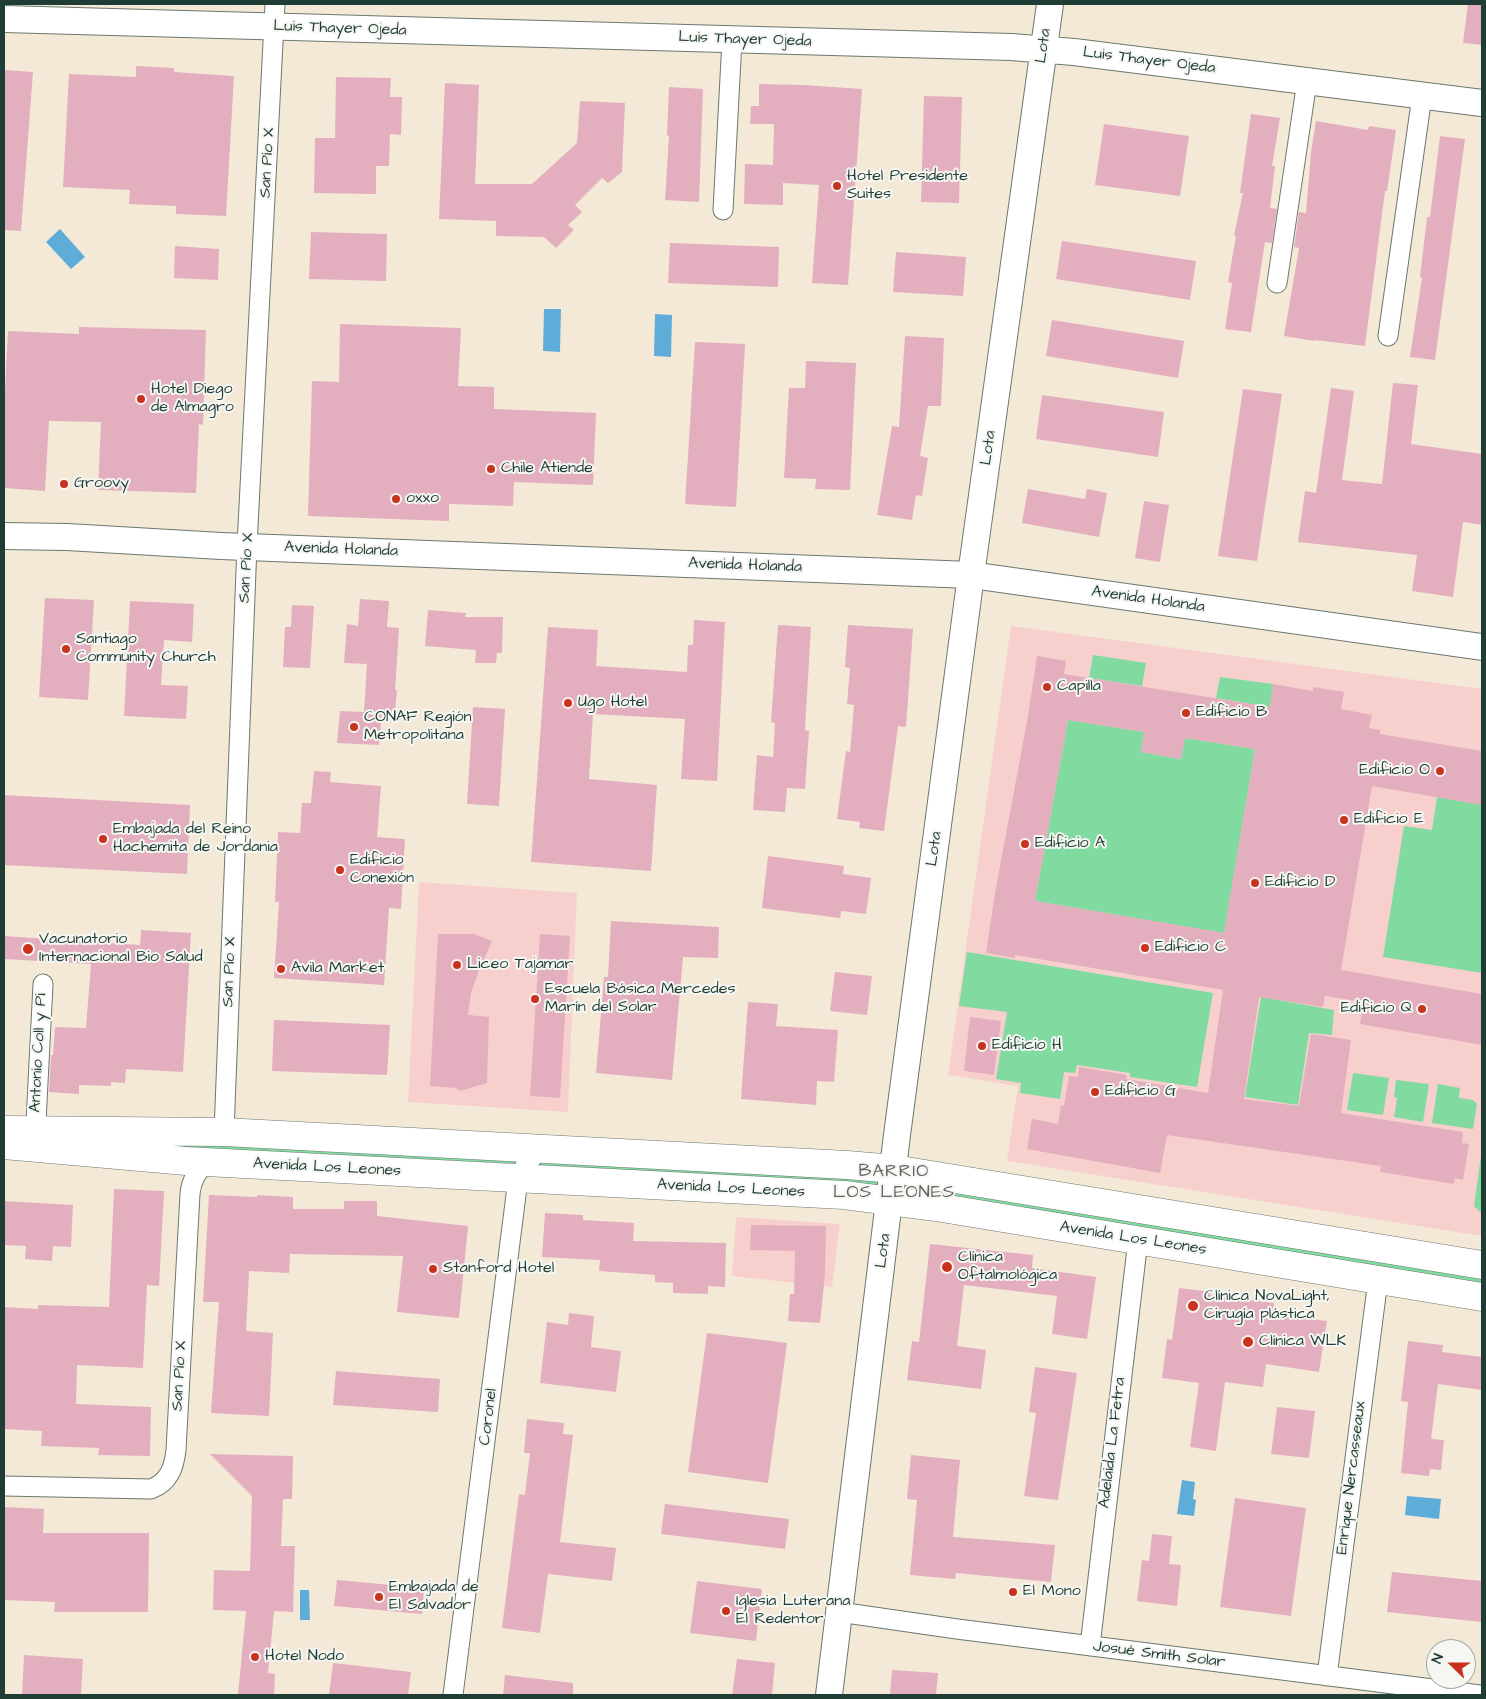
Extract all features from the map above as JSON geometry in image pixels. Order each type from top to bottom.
[{"type":"main road","points":[[4,1119],[97,1130]]},
{"type":"main road","name":"Avenida Los Leones","points":[[4,1130],[224,1132],[543,1148],[894,1169],[1482,1266]]},
{"type":"main road","name":"Avenida Los Leones","points":[[4,1145],[47,1150],[206,1161],[844,1195],[890,1200],[1482,1297]]},
{"type":"street","name":"Lota","points":[[829,1695],[894,1169],[972,575],[1050,4]]},
{"type":"street","name":"Luis Thayer Ojeda","points":[[4,19],[275,16],[732,40],[1012,47],[1482,103]]},
{"type":"street","name":"San Pío X","points":[[224,1132],[247,545],[275,16]]},
{"type":"street","points":[[723,210],[732,40]]},
{"type":"street","points":[[1277,283],[1308,81]]},
{"type":"street","points":[[1388,336],[1422,96]]},
{"type":"street","name":"Avenida Holanda","points":[[4,536],[67,537],[221,546],[247,545],[972,575],[1482,647]]},
{"type":"street","name":"Antonio Coll y Pi","points":[[36,1122],[43,984]]},
{"type":"street","name":"Coronel","points":[[453,1695],[518,1179],[527,1162],[543,1148]]},
{"type":"street","name":"San Pío X","points":[[4,1486],[151,1489],[161,1485],[170,1475],[174,1465],[176,1450],[190,1194],[194,1177],[206,1161]]},
{"type":"street","name":"Adelaida La Fetra","points":[[1090,1646],[1138,1240]]},
{"type":"street","name":"Enrique Nercasseaux","points":[[1327,1676],[1378,1280]]},
{"type":"street","name":"Josué Smith Solar","points":[[839,1612],[1480,1695]]},
{"type":"shaded area","points":[[1011,626],[1482,689],[1482,1236],[1007,1161],[1018,1086],[948,1075]]},
{"type":"shaded area","points":[[419,882],[577,893],[568,1112],[408,1102]]},
{"type":"shaded area","points":[[736,1217],[840,1224],[832,1287],[732,1276]]},
{"type":"green space","points":[[1093,655],[1146,663],[1142,686],[1089,678]]},
{"type":"green space","points":[[1220,677],[1273,684],[1270,707],[1216,698]]},
{"type":"green space","points":[[1068,720],[1144,732],[1141,752],[1181,759],[1185,738],[1255,749],[1224,933],[1035,901]]},
{"type":"green space","points":[[1437,797],[1482,805],[1482,973],[1383,957],[1404,826],[1432,830]]},
{"type":"green space","points":[[967,952],[1213,993],[1197,1087],[1130,1077],[1130,1073],[1077,1065],[1075,1073],[1064,1072],[1060,1099],[1020,1093],[1021,1083],[996,1079],[1007,1012],[959,1006]]},
{"type":"green space","points":[[1261,997],[1334,1010],[1332,1035],[1309,1033],[1298,1105],[1245,1097]]},
{"type":"green space","points":[[1353,1073],[1389,1078],[1383,1115],[1347,1110]]},
{"type":"green space","points":[[1396,1080],[1429,1084],[1423,1122],[1394,1117],[1397,1098],[1394,1097]]},
{"type":"green space","points":[[1438,1084],[1460,1088],[1459,1098],[1473,1100],[1477,1104],[1473,1129],[1432,1123]]},
{"type":"green space","points":[[66,1133],[831,1173],[1482,1275],[1482,1283],[828,1182],[69,1141]]},
{"type":"green space","points":[[1482,1149],[1482,1214],[1474,1206]]},
{"type":"water","points":[[60,229],[85,257],[71,269],[46,242]]},
{"type":"water","points":[[544,309],[561,309],[560,352],[543,351]]},
{"type":"water","points":[[655,314],[672,315],[671,357],[654,356]]},
{"type":"water","points":[[1182,1480],[1195,1482],[1193,1499],[1196,1500],[1194,1516],[1177,1514]]},
{"type":"water","points":[[1407,1496],[1441,1499],[1439,1519],[1405,1515]]},
{"type":"water","points":[[300,1590],[309,1590],[310,1620],[300,1620]]},
{"type":"building","points":[[1468,4],[1482,4],[1482,45],[1463,43]]},
{"type":"building","points":[[136,66],[174,68],[174,72],[234,76],[226,216],[176,214],[176,206],[129,204],[130,190],[63,187],[69,74],[136,77]]},
{"type":"building","points":[[4,70],[33,72],[21,231],[4,230]]},
{"type":"building","points":[[336,77],[391,78],[390,97],[402,97],[401,135],[390,134],[389,166],[376,166],[376,194],[314,193],[315,138],[335,138]]},
{"type":"building","points":[[445,83],[479,85],[475,184],[532,184],[577,143],[580,101],[625,103],[622,172],[608,183],[602,178],[575,205],[582,212],[568,225],[574,230],[556,248],[544,237],[496,236],[496,221],[439,219]]},
{"type":"building","points":[[759,84],[862,89],[848,285],[812,283],[819,185],[783,183],[783,205],[744,204],[745,164],[773,165],[774,124],[750,124],[751,106],[759,106]]},
{"type":"building","points":[[669,87],[703,89],[699,202],[665,200],[669,136],[667,135]]},
{"type":"building","points":[[924,96],[962,97],[959,203],[921,202]]},
{"type":"building","points":[[1251,114],[1280,118],[1272,166],[1275,166],[1270,208],[1277,209],[1272,243],[1265,242],[1251,332],[1225,329],[1232,283],[1228,282],[1236,236],[1234,235],[1243,193],[1240,193]]},
{"type":"building","points":[[1316,121],[1368,130],[1369,126],[1396,130],[1387,191],[1385,191],[1365,346],[1284,336],[1299,248],[1294,247],[1299,212],[1306,213],[1311,152]]},
{"type":"building","points":[[1104,124],[1189,136],[1180,196],[1095,185]]},
{"type":"building","points":[[1440,136],[1465,139],[1435,360],[1410,357],[1422,278],[1420,277],[1427,217],[1430,217]]},
{"type":"building","points":[[311,232],[387,234],[386,281],[309,279]]},
{"type":"building","points":[[1062,241],[1196,261],[1190,300],[1056,279]]},
{"type":"building","points":[[670,243],[779,247],[778,287],[668,283]]},
{"type":"building","points":[[175,246],[219,249],[218,280],[174,278]]},
{"type":"building","points":[[896,252],[966,257],[963,296],[893,292]]},
{"type":"building","points":[[1052,320],[1184,341],[1178,378],[1046,356]]},
{"type":"building","points":[[340,324],[461,328],[458,386],[494,387],[494,409],[596,413],[593,485],[514,482],[513,506],[449,504],[449,521],[308,516],[312,381],[339,382]]},
{"type":"building","points":[[79,327],[206,330],[203,425],[199,424],[196,493],[98,490],[101,422],[49,421],[45,491],[4,488],[4,410],[8,331],[79,334]]},
{"type":"building","points":[[905,336],[944,338],[941,406],[928,406],[920,456],[928,458],[922,496],[916,495],[912,520],[877,515],[892,426],[899,427]]},
{"type":"building","points":[[695,342],[745,344],[736,507],[685,504]]},
{"type":"building","points":[[806,361],[856,363],[850,490],[815,489],[816,479],[784,478],[789,388],[805,388]]},
{"type":"building","points":[[1393,383],[1418,385],[1411,444],[1482,454],[1482,525],[1463,522],[1453,597],[1412,591],[1417,555],[1298,542],[1305,491],[1316,493],[1331,388],[1354,391],[1342,480],[1382,484]]},
{"type":"building","points":[[1243,389],[1282,394],[1257,561],[1218,556]]},
{"type":"building","points":[[1042,395],[1164,412],[1158,457],[1036,439]]},
{"type":"building","points":[[1028,489],[1085,499],[1087,489],[1107,493],[1099,537],[1022,523]]},
{"type":"building","points":[[1144,501],[1169,505],[1160,562],[1135,558]]},
{"type":"building","name":"Santiago Community Church","points":[[45,598],[94,600],[88,700],[39,697]]},
{"type":"building","points":[[360,599],[389,601],[387,627],[399,628],[395,712],[382,711],[379,745],[337,743],[340,711],[364,712],[367,664],[344,663],[347,624],[358,626]]},
{"type":"building","points":[[130,601],[194,604],[192,642],[164,640],[161,685],[188,686],[186,719],[124,716]]},
{"type":"building","points":[[292,605],[314,606],[310,668],[283,667],[285,627],[291,627]]},
{"type":"building","points":[[428,610],[466,613],[465,617],[503,617],[502,653],[497,653],[496,663],[475,663],[476,650],[425,646]]},
{"type":"building","points":[[694,620],[725,622],[717,781],[681,779],[685,719],[593,714],[589,779],[657,785],[651,871],[531,862],[548,627],[598,630],[596,666],[687,672],[688,645],[693,645]]},
{"type":"building","points":[[778,625],[811,627],[805,730],[809,731],[805,789],[787,788],[785,812],[753,810],[757,755],[773,757],[775,723],[771,722]]},
{"type":"building","points":[[848,625],[913,629],[906,727],[898,726],[884,831],[859,828],[860,822],[837,819],[846,751],[850,752],[854,705],[847,704],[850,668],[845,667]]},
{"type":"building","points":[[1037,656],[1066,661],[1064,674],[1270,707],[1273,684],[1313,691],[1313,687],[1344,692],[1341,709],[1372,715],[1369,728],[1380,730],[1380,734],[1482,751],[1482,805],[1372,786],[1341,970],[1482,994],[1482,1045],[1360,1024],[1363,1002],[1325,996],[1323,1007],[1259,997],[1244,1099],[1299,1106],[1311,1034],[1351,1040],[1341,1113],[1463,1132],[1462,1143],[1469,1144],[1463,1180],[1455,1178],[1454,1184],[1380,1172],[1381,1166],[1167,1135],[1160,1173],[1027,1149],[1032,1119],[1058,1124],[1061,1105],[1064,1106],[1069,1076],[1078,1077],[1079,1067],[1127,1075],[1126,1079],[1208,1093],[1223,990],[1015,955],[1015,958],[986,953],[995,893],[1028,716]],"holes":[[[1068,720],[1144,732],[1141,752],[1181,759],[1185,738],[1255,749],[1224,933],[1035,901]]]},
{"type":"building","points":[[473,707],[505,709],[499,806],[467,804]]},
{"type":"building","points":[[314,771],[331,772],[330,782],[381,786],[377,837],[405,839],[401,909],[389,908],[384,985],[274,978],[279,902],[275,902],[278,832],[300,833],[302,803],[311,803]]},
{"type":"building","points":[[4,795],[190,805],[187,874],[4,865]]},
{"type":"building","points":[[768,856],[844,866],[843,874],[871,878],[866,914],[841,911],[840,918],[762,908]]},
{"type":"building","points":[[611,921],[719,927],[718,958],[683,957],[672,1080],[596,1073],[604,977],[608,977]]},
{"type":"building","points":[[141,930],[191,933],[183,1072],[126,1069],[125,1083],[111,1082],[111,1086],[79,1085],[79,1094],[49,1092],[55,1027],[86,1028],[91,964],[4,959],[4,936],[140,945]]},
{"type":"building","points":[[438,934],[474,934],[492,941],[471,993],[468,1015],[489,1017],[487,1083],[460,1091],[456,1088],[430,1086]]},
{"type":"building","points":[[540,934],[570,936],[560,1098],[530,1096]]},
{"type":"building","points":[[835,972],[872,976],[867,1015],[830,1011]]},
{"type":"building","points":[[748,1002],[778,1004],[776,1026],[838,1030],[834,1082],[817,1081],[816,1105],[741,1099]]},
{"type":"building","name":"Edificio H","points":[[970,1017],[1001,1021],[994,1075],[964,1071]]},
{"type":"building","points":[[274,1020],[390,1025],[387,1075],[272,1071]]},
{"type":"building","points":[[114,1189],[164,1191],[159,1286],[147,1285],[143,1368],[77,1365],[76,1404],[151,1407],[150,1456],[98,1455],[99,1448],[41,1446],[42,1431],[4,1429],[4,1307],[38,1309],[38,1305],[109,1307]]},
{"type":"building","points":[[209,1195],[293,1197],[293,1209],[344,1209],[344,1201],[377,1201],[377,1216],[468,1226],[459,1318],[397,1312],[403,1256],[290,1254],[289,1273],[249,1271],[246,1331],[273,1333],[269,1416],[211,1413],[219,1302],[203,1302]]},
{"type":"building","points":[[4,1201],[73,1205],[71,1247],[53,1246],[52,1261],[25,1259],[26,1246],[4,1245]]},
{"type":"building","points":[[545,1213],[583,1215],[583,1220],[634,1223],[633,1241],[726,1243],[725,1287],[708,1286],[708,1294],[673,1293],[673,1283],[655,1282],[655,1275],[599,1271],[600,1260],[542,1257]]},
{"type":"building","points":[[751,1225],[826,1226],[825,1274],[820,1323],[788,1321],[790,1294],[794,1294],[795,1251],[750,1250]]},
{"type":"building","points":[[930,1244],[1033,1255],[1032,1268],[1096,1277],[1087,1339],[1052,1334],[1057,1296],[964,1285],[957,1346],[986,1350],[981,1389],[907,1380],[912,1341],[919,1342]]},
{"type":"building","points":[[1179,1288],[1211,1292],[1210,1295],[1274,1303],[1273,1314],[1327,1321],[1319,1372],[1266,1364],[1263,1387],[1225,1382],[1216,1451],[1190,1447],[1199,1383],[1162,1378],[1167,1339],[1172,1340]]},
{"type":"building","points":[[569,1313],[594,1316],[591,1347],[621,1351],[616,1392],[540,1383],[547,1322],[568,1325]]},
{"type":"building","points":[[707,1333],[787,1343],[768,1483],[688,1472]]},
{"type":"building","points":[[1408,1341],[1443,1345],[1442,1352],[1482,1357],[1482,1390],[1438,1384],[1431,1439],[1444,1440],[1441,1470],[1430,1469],[1429,1476],[1401,1473],[1408,1402],[1401,1401]]},
{"type":"building","points":[[1035,1367],[1077,1373],[1058,1500],[1024,1496],[1036,1413],[1029,1412]]},
{"type":"building","points":[[336,1371],[440,1379],[438,1412],[333,1405]]},
{"type":"building","points":[[1277,1407],[1315,1411],[1309,1458],[1271,1454]]},
{"type":"building","points":[[527,1419],[564,1423],[563,1434],[573,1435],[560,1542],[616,1548],[612,1581],[548,1574],[540,1633],[502,1628],[519,1494],[525,1495],[530,1453],[524,1453]]},
{"type":"building","points":[[210,1454],[293,1456],[292,1499],[283,1499],[281,1546],[295,1546],[293,1612],[274,1611],[268,1673],[275,1674],[274,1694],[238,1695],[246,1611],[213,1610],[214,1570],[250,1571],[252,1496]]},
{"type":"building","points":[[911,1455],[960,1460],[953,1537],[1055,1545],[1051,1582],[956,1573],[955,1579],[910,1575],[917,1500],[907,1499]]},
{"type":"building","points":[[1235,1498],[1306,1508],[1291,1616],[1220,1607]]},
{"type":"building","points":[[665,1504],[789,1519],[785,1549],[661,1534]]},
{"type":"building","points":[[4,1507],[44,1509],[43,1533],[149,1533],[148,1612],[54,1612],[55,1602],[4,1600]]},
{"type":"building","points":[[1152,1534],[1172,1536],[1169,1564],[1181,1565],[1177,1606],[1137,1601],[1142,1560],[1149,1561]]},
{"type":"building","points":[[1392,1572],[1482,1581],[1482,1622],[1387,1612]]},
{"type":"building","name":"Embajada de El Salvador","points":[[337,1580],[424,1588],[422,1614],[334,1606]]},
{"type":"building","name":"Iglesia Luterana El Redentor","points":[[697,1581],[762,1589],[756,1641],[690,1633]]},
{"type":"building","points":[[24,1655],[83,1659],[81,1695],[22,1695]]},
{"type":"building","points":[[737,1659],[775,1663],[772,1695],[732,1695]]},
{"type":"building","points":[[333,1663],[411,1672],[408,1695],[329,1695]]},
{"type":"building","points":[[892,1670],[938,1673],[936,1695],[890,1695]]},
{"type":"building","points":[[505,1675],[573,1683],[573,1695],[503,1695]]},
{"type":"place","name":"Hotel Presidente Suites","points":[[837,186]]},
{"type":"place","name":"Hotel Diego de Almagro","points":[[141,399]]},
{"type":"place","name":"Chile Atiende","points":[[491,469]]},
{"type":"place","name":"Groovy","points":[[64,484]]},
{"type":"place","name":"oxxo","points":[[396,499]]},
{"type":"place","name":"Santiago Community Church","points":[[66,649]]},
{"type":"place","name":"Capilla","points":[[1047,687]]},
{"type":"place","name":"Ugo Hotel","points":[[568,703]]},
{"type":"place","name":"Edificio B","points":[[1186,713]]},
{"type":"place","name":"CONAF Región Metropolitana","points":[[354,727]]},
{"type":"place","name":"Edificio O","points":[[1440,771]]},
{"type":"place","name":"Edificio E","points":[[1344,820]]},
{"type":"place","name":"Embajada del Reino Hachemita de Jordania","points":[[103,839]]},
{"type":"place","name":"Edificio A","points":[[1025,844]]},
{"type":"place","name":"Edificio Conexión","points":[[340,870]]},
{"type":"place","name":"Edificio D","points":[[1255,883]]},
{"type":"place","name":"Edificio C","points":[[1145,948]]},
{"type":"place","name":"Vacunatorio Internacional Bio Salud","points":[[28,949]]},
{"type":"place","name":"Liceo Tajamar","points":[[457,965]]},
{"type":"place","name":"Avila Market","points":[[281,969]]},
{"type":"place","name":"Escuela Básica Mercedes Marín del Solar","points":[[535,999]]},
{"type":"place","name":"Edificio Q","points":[[1422,1009]]},
{"type":"place","name":"Edificio H","points":[[982,1046]]},
{"type":"place","name":"Edificio G","points":[[1095,1092]]},
{"type":"place","name":"Clínica Oftalmológica","points":[[947,1267]]},
{"type":"place","name":"Stanford Hotel","points":[[433,1269]]},
{"type":"place","name":"Clínica NovaLight, Cirugía plástica","points":[[1193,1306]]},
{"type":"place","name":"Clínica WLK","points":[[1248,1342]]},
{"type":"place","name":"El Mono","points":[[1013,1592]]},
{"type":"place","name":"Embajada de El Salvador","points":[[379,1597]]},
{"type":"place","name":"Iglesia Luterana El Redentor","points":[[726,1611]]},
{"type":"place","name":"Hotel Nodo","points":[[255,1657]]},
{"type":"district","name":"BARRIO LOS LEONES","points":[[894,1182]]}]
